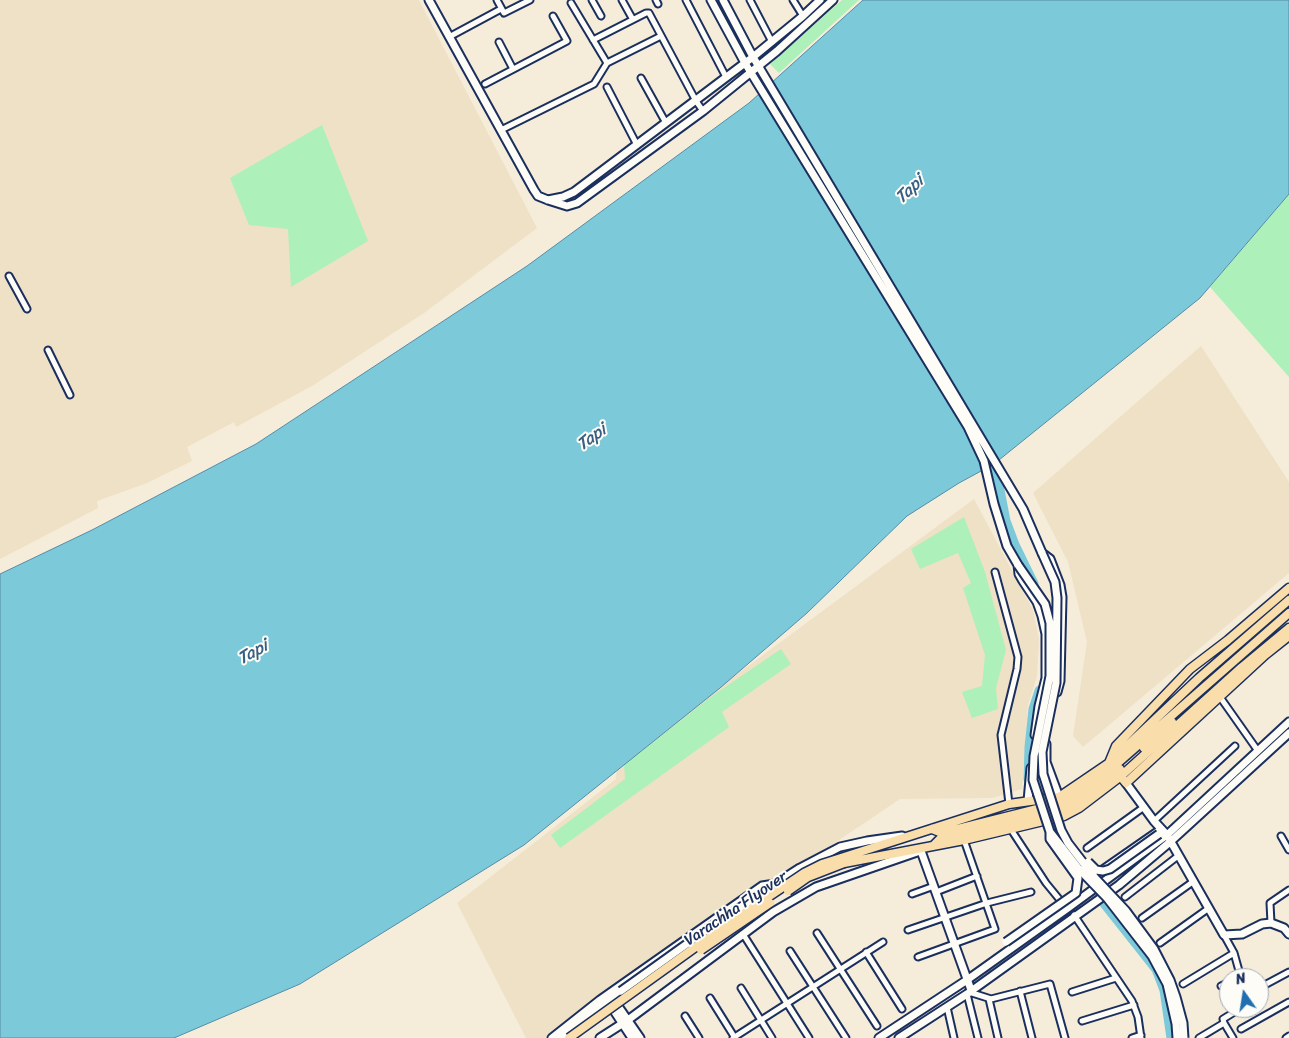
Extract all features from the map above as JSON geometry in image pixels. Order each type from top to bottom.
[{"type":"main road","points":[[1289,588],[1228,640],[1190,669],[1116,746],[1115,770],[1126,783],[1289,636]]},
{"type":"main road","points":[[1115,770],[1199,678],[1289,600]]},
{"type":"main road","points":[[1058,797],[1115,770],[1289,613]]},
{"type":"main road","points":[[932,828],[942,833],[1058,804],[1115,770],[1289,621]]},
{"type":"main road","points":[[931,846],[941,838],[1065,809],[1289,628]]},
{"type":"main road","name":"Varachha Flyover","points":[[569,1038],[714,934],[804,873],[822,864],[964,840],[1064,816],[1079,808],[1115,770]]},
{"type":"main road","name":"Varachha Flyover","points":[[578,1038],[702,949],[801,882],[842,860],[911,835],[1009,804],[1058,797]]},
{"type":"street","points":[[428,0],[534,190],[538,196],[564,206],[577,203],[753,75],[833,0]]},
{"type":"street","points":[[497,0],[504,13],[528,0]]},
{"type":"street","points":[[592,0],[601,16]]},
{"type":"street","points":[[622,0],[632,18]]},
{"type":"street","points":[[686,0],[726,78]]},
{"type":"street","points":[[711,0],[745,63],[968,427],[984,461],[994,504],[1007,546],[1045,604],[1050,623],[1050,676],[1034,756],[1033,780],[1050,832],[1050,839],[1078,878],[1076,893],[1006,942],[998,958]]},
{"type":"street","points":[[723,0],[753,57],[1023,510],[1055,582],[1057,598],[1056,683],[1042,752],[1043,774],[1061,830],[1068,843],[1126,911],[1154,949],[1173,988],[1184,1038]]},
{"type":"street","points":[[750,0],[772,42]]},
{"type":"street","points":[[793,0],[803,16]]},
{"type":"street","points":[[548,200],[563,197],[574,192],[753,57],[820,0]]},
{"type":"street","points":[[571,3],[607,63]]},
{"type":"street","points":[[449,36],[501,9]]},
{"type":"street","points":[[593,40],[648,13],[703,111]]},
{"type":"street","points":[[485,84],[567,41],[553,16]]},
{"type":"street","points":[[501,130],[594,84],[607,63],[661,36]]},
{"type":"street","points":[[499,42],[513,69]]},
{"type":"street","points":[[641,78],[666,123]]},
{"type":"street","points":[[607,86],[637,145]]},
{"type":"street","points":[[9,276],[27,309]]},
{"type":"street","points":[[48,350],[70,395]]},
{"type":"street","points":[[1042,553],[1050,559],[1054,567],[1062,597],[1060,681],[1045,749],[1046,762],[1058,797]]},
{"type":"street","points":[[1018,565],[1019,574],[1034,596],[1042,616],[1046,634],[1046,678],[1039,706],[1028,801]]},
{"type":"street","points":[[995,572],[1018,656],[1017,669],[1001,735],[1009,804]]},
{"type":"street","points":[[1220,697],[1258,750]]},
{"type":"street","points":[[899,1038],[969,992],[1119,885],[1164,834],[1289,722]]},
{"type":"street","points":[[879,1038],[967,980],[1068,908],[1164,834],[1289,733]]},
{"type":"street","points":[[1154,821],[1234,746]]},
{"type":"street","points":[[1126,783],[1164,834],[1194,881],[1234,953],[1236,968]]},
{"type":"street","points":[[1087,848],[1144,807]]},
{"type":"street","points":[[1009,828],[1046,883],[1068,908]]},
{"type":"street","points":[[1061,830],[1065,832],[1096,870],[1103,871],[1110,869],[1164,834]]},
{"type":"street","points":[[1050,832],[1078,868],[1107,898],[1152,956],[1167,984],[1176,1024],[1177,1038]]},
{"type":"street","points":[[1099,871],[1164,834]]},
{"type":"street","points":[[559,1038],[712,926],[773,886],[840,847],[867,840],[911,835]]},
{"type":"street","points":[[1281,836],[1289,850]]},
{"type":"street","points":[[918,957],[995,929],[964,840]]},
{"type":"street","points":[[600,1038],[625,1022],[773,912],[816,887],[931,846]]},
{"type":"street","points":[[921,851],[967,980],[978,1038]]},
{"type":"street","points":[[1124,897],[1178,856]]},
{"type":"street","points":[[912,894],[976,876]]},
{"type":"street","points":[[1142,918],[1194,881]]},
{"type":"street","points":[[552,1038],[595,1003],[762,886],[773,886]]},
{"type":"street","points":[[1270,923],[1270,903],[1289,890]]},
{"type":"street","points":[[908,930],[986,903],[1032,892]]},
{"type":"street","points":[[1160,943],[1208,908]]},
{"type":"street","points":[[1074,916],[1134,1005],[1141,1036],[1132,1038]]},
{"type":"street","points":[[1224,935],[1242,934],[1262,924],[1270,923],[1284,928],[1289,934]]},
{"type":"street","points":[[702,928],[719,952]]},
{"type":"street","points":[[817,933],[877,1026]]},
{"type":"street","points":[[743,934],[809,1038]]},
{"type":"street","points":[[710,998],[734,1038],[883,942]]},
{"type":"street","points":[[790,951],[846,1038]]},
{"type":"street","points":[[866,952],[902,1009]]},
{"type":"street","points":[[1183,984],[1234,953]]},
{"type":"street","points":[[1269,983],[1289,972]]},
{"type":"street","points":[[1072,992],[1116,978]]},
{"type":"street","points":[[969,992],[989,999],[1049,984],[1052,985],[1065,1038]]},
{"type":"street","points":[[741,988],[772,1038]]},
{"type":"street","points":[[1020,991],[1032,1038]]},
{"type":"street","points":[[610,999],[625,1022],[632,1038]]},
{"type":"street","points":[[989,999],[998,1038]]},
{"type":"street","points":[[1241,1029],[1289,1002]]},
{"type":"street","points":[[1082,1021],[1134,1005]]},
{"type":"street","points":[[947,1007],[954,1038]]},
{"type":"street","points":[[685,1016],[699,1038]]},
{"type":"street","points":[[1225,1018],[1224,1023],[1233,1038]]},
{"type":"street","points":[[625,1022],[640,1038]]},
{"type":"street","points":[[1199,1038],[1224,1023]]},
{"type":"shaded area","points":[[0,0],[419,0],[537,228],[424,313],[312,386],[236,427],[234,422],[187,447],[192,461],[147,483],[97,501],[98,508],[0,559]]},
{"type":"shaded area","points":[[1201,346],[1289,482],[1289,573],[1083,747],[1073,736],[1087,642],[1068,562],[1033,493]]},
{"type":"shaded area","points":[[974,499],[1033,610],[1039,639],[1037,676],[1028,705],[1022,789],[993,798],[900,799],[545,1038],[526,1038],[457,903],[616,779],[617,763]]},
{"type":"green space","points":[[842,0],[859,0],[779,73],[770,64]]},
{"type":"green space","points":[[322,125],[368,241],[291,287],[288,229],[249,225],[230,178]]},
{"type":"green space","points":[[1289,194],[1289,377],[1210,287]]},
{"type":"green space","points":[[964,517],[985,572],[1006,650],[996,688],[998,709],[972,718],[962,692],[982,686],[985,655],[963,588],[971,583],[958,553],[920,569],[911,549]]},
{"type":"green space","points":[[781,649],[791,664],[722,712],[729,727],[560,848],[551,835],[625,779],[624,765],[712,696]]},
{"type":"water","name":"Tapi","points":[[863,0],[1289,0],[1289,194],[1200,298],[994,464],[959,483],[907,516],[807,613],[720,688],[524,845],[300,984],[174,1038],[0,1038],[0,574],[92,530],[256,444],[527,266],[749,103]]},
{"type":"waterway","points":[[994,464],[1005,521],[1014,545],[1033,584]]},
{"type":"waterway","points":[[1029,779],[1034,709],[1040,691]]},
{"type":"waterway","points":[[1104,902],[1157,969],[1165,990],[1172,1038]]}]
